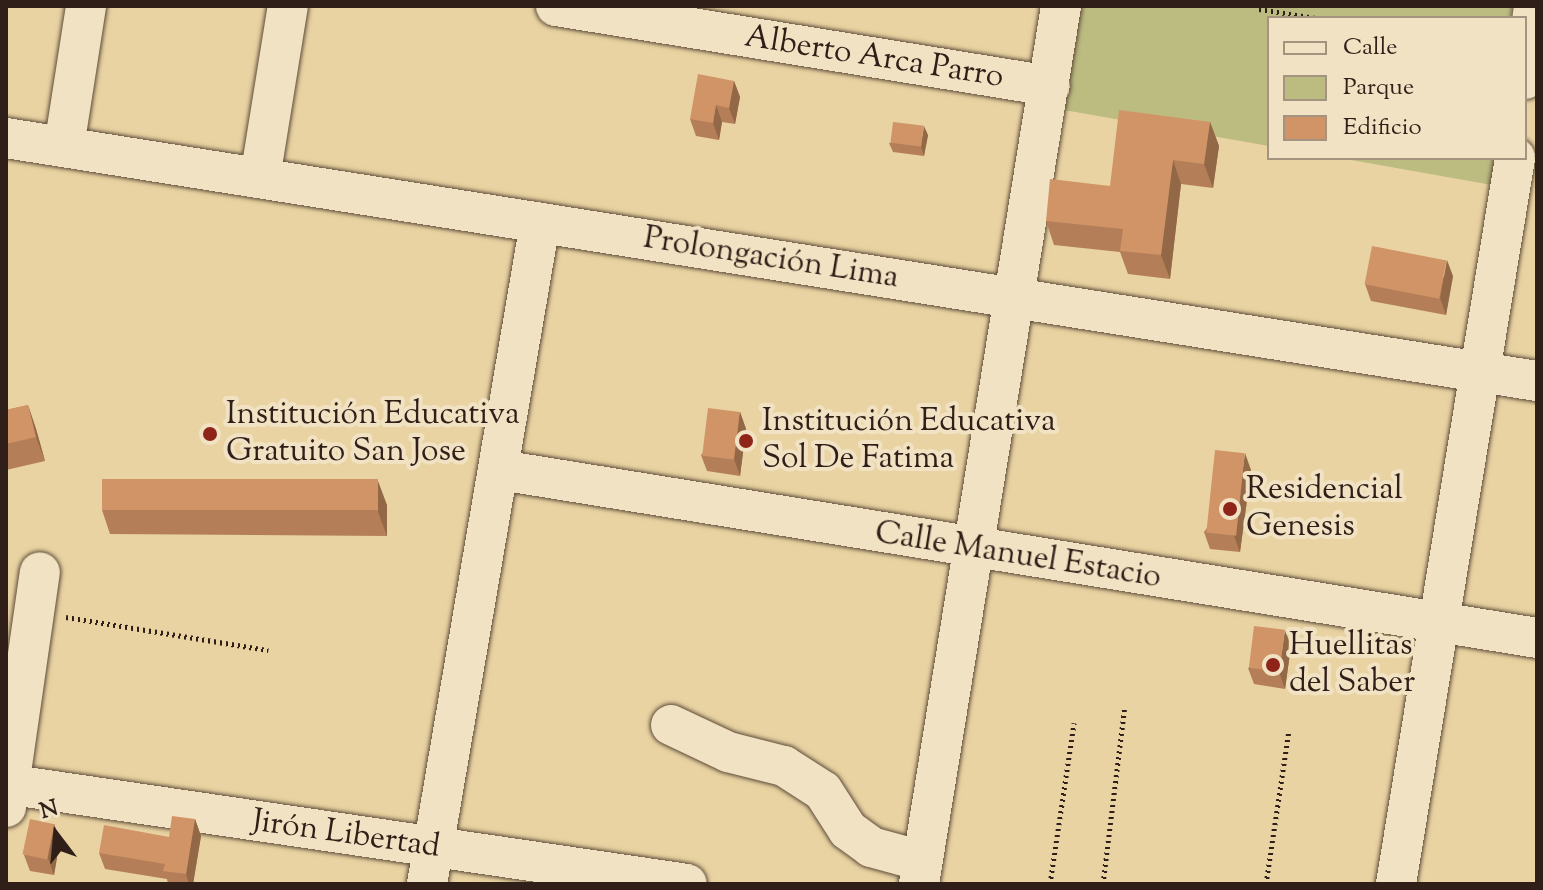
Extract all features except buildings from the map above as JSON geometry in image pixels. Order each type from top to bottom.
[{"type":"street","points":[[64,147],[86,6]]},
{"type":"street","points":[[260,178],[288,6]]},
{"type":"street","name":"Alberto Arca Parro","points":[[556,6],[1050,86]]},
{"type":"street","points":[[671,725],[728,752],[784,766],[823,791],[848,830],[871,847],[920,873],[1017,298],[1061,6]]},
{"type":"street","points":[[1527,63],[1534,6]]},
{"type":"street","name":"Prolongación Lima","points":[[6,138],[1537,381]]},
{"type":"street","points":[[1396,884],[1480,372],[1522,164]]},
{"type":"street","points":[[430,866],[540,223]]},
{"type":"street","name":"Calle Manuel Estacio","points":[[500,470],[975,550],[1537,638]]},
{"type":"street","points":[[7,792],[40,572]]},
{"type":"street","name":"Jirón Libertad","points":[[7,792],[430,866],[687,884]]},
{"type":"path","points":[[1259,9],[1303,16]]},
{"type":"path","points":[[34,612],[268,650]]},
{"type":"path","points":[[1103,884],[1125,706]]},
{"type":"path","points":[[1050,884],[1074,723]]},
{"type":"path","points":[[1266,884],[1289,731]]},
{"type":"green space","points":[[1080,6],[1512,6],[1511,16],[1267,16],[1267,146],[1064,110]]},
{"type":"green space","points":[[1351,160],[1495,160],[1492,185]]},
{"type":"place","name":"Institución Educativa Gratuito San Jose","points":[[210,434]]},
{"type":"place","name":"Institución Educativa Sol De Fatima","points":[[746,441]]},
{"type":"place","name":"Residencial Genesis","points":[[1230,509]]},
{"type":"place","name":"Huellitas del Saber","points":[[1273,665]]}]
